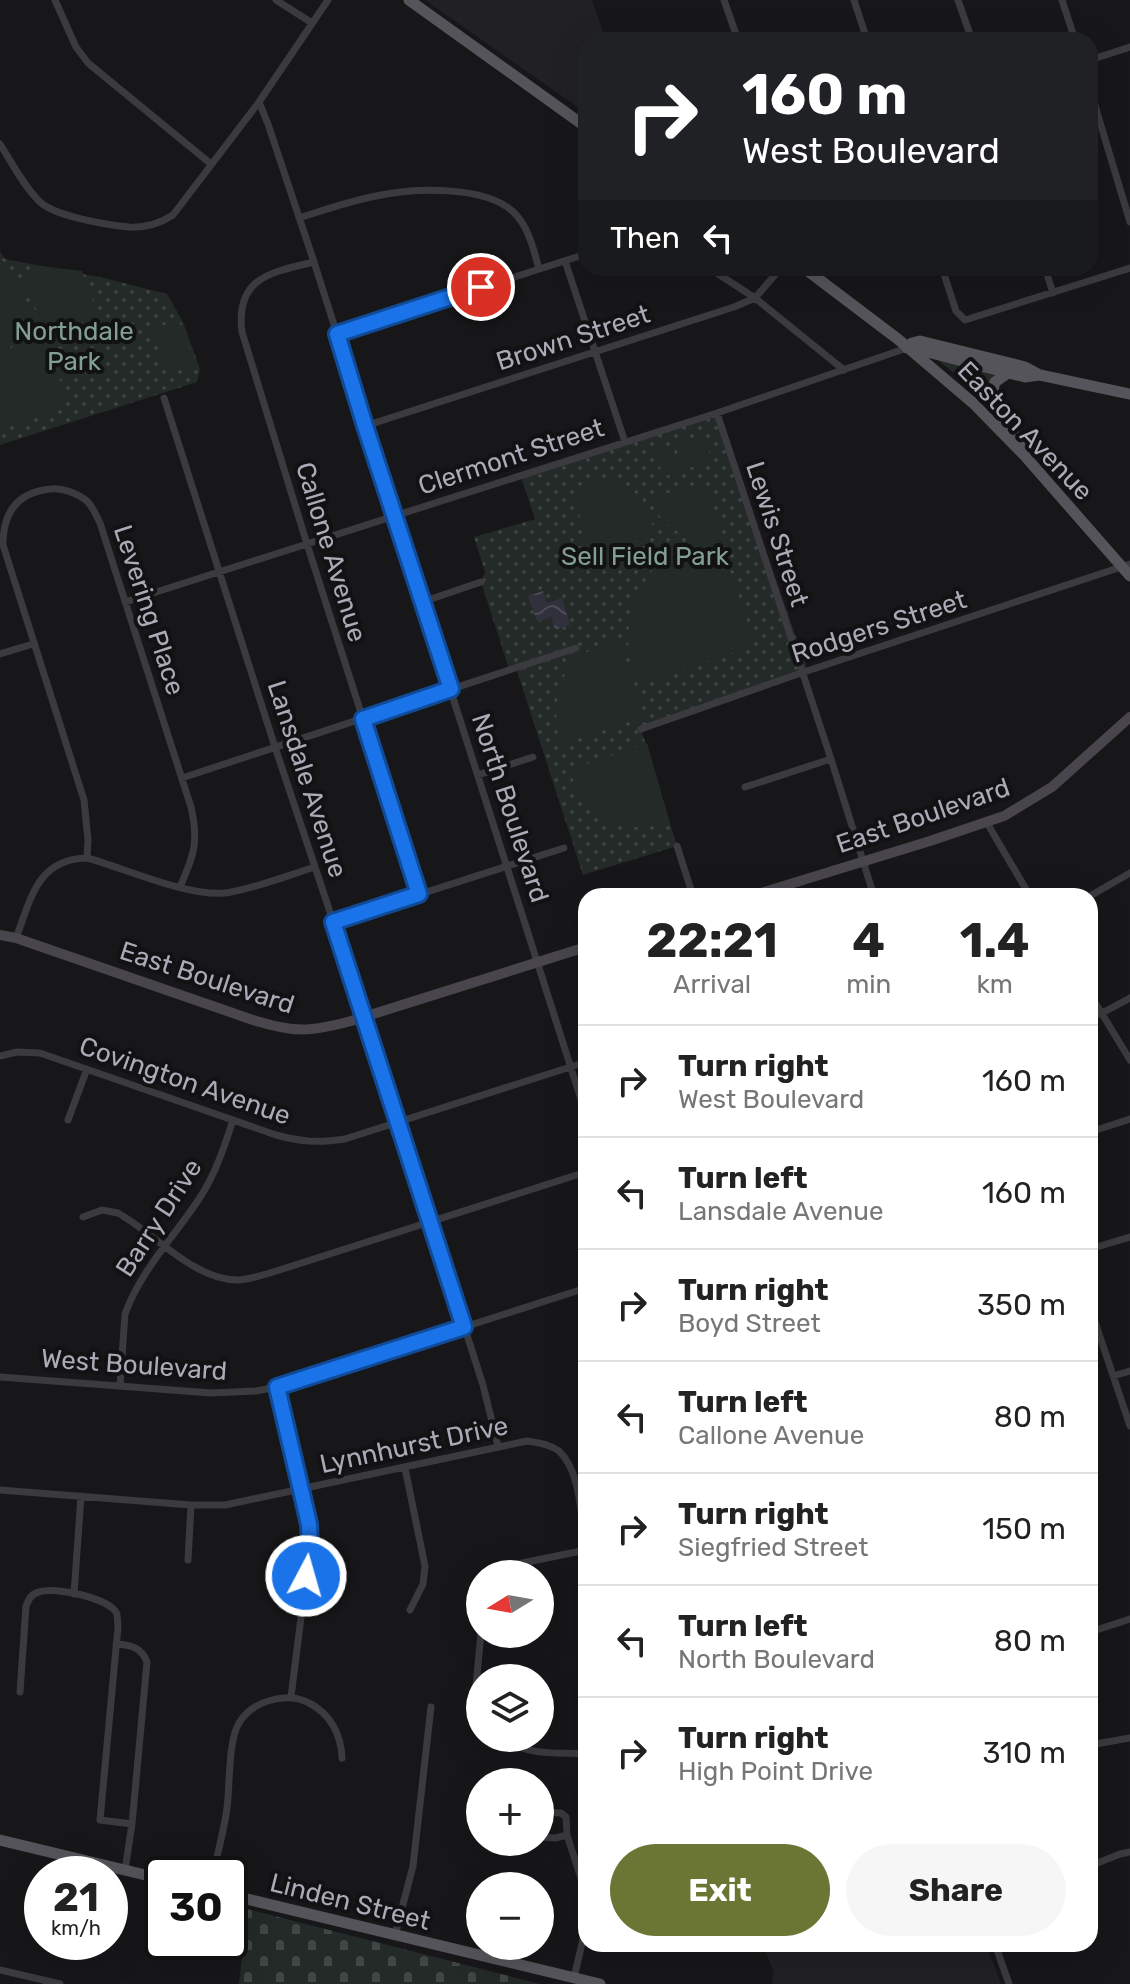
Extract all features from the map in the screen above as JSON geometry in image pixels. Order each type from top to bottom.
[{"type":"main road","points":[[409,0],[578,121]]},
{"type":"main road","name":"Easton Avenue","points":[[814,276],[951,382],[1024,455],[1127,569]]},
{"type":"main road","points":[[907,348],[920,341],[1025,367],[1040,375],[1130,394]]},
{"type":"main road","points":[[907,348],[1025,377],[1040,375]]},
{"type":"main road","points":[[1008,373],[995,382],[993,404],[1016,435],[1024,455]]},
{"type":"main road","points":[[0,1840],[67,1856]]},
{"type":"main road","name":"Linden Street","points":[[248,1899],[600,1984]]},
{"type":"street","points":[[55,0],[76,47],[88,63],[211,164]]},
{"type":"street","points":[[276,0],[312,23]]},
{"type":"street","points":[[0,144],[29,189],[40,203],[52,211],[129,227],[140,228],[162,222],[173,215],[259,102],[328,0]]},
{"type":"street","points":[[724,0],[735,32]]},
{"type":"street","points":[[854,0],[864,32]]},
{"type":"street","points":[[958,0],[969,32]]},
{"type":"street","points":[[1062,0],[1072,32]]},
{"type":"street","points":[[1098,57],[1130,47]]},
{"type":"street","name":"North Boulevard","points":[[259,102],[314,262],[578,1089]]},
{"type":"street","points":[[1098,116],[1130,222]]},
{"type":"street","points":[[299,218],[392,193],[438,191],[479,196],[504,205],[518,217],[531,242],[539,269]]},
{"type":"street","points":[[337,334],[578,257]]},
{"type":"street","points":[[565,261],[625,442]]},
{"type":"street","name":"Callone Avenue","points":[[314,262],[281,270],[257,281],[245,300],[241,325],[419,894]]},
{"type":"street","points":[[945,276],[956,311],[965,320],[1130,268]]},
{"type":"street","points":[[721,276],[755,298],[844,370]]},
{"type":"street","name":"Brown Street","points":[[365,426],[734,307],[755,298],[774,276]]},
{"type":"street","points":[[1048,276],[1053,293]]},
{"type":"street","name":"Clermont Street","points":[[125,602],[717,413],[907,348]]},
{"type":"street","name":"Lansdale Avenue","points":[[164,398],[483,1385],[498,1446]]},
{"type":"street","name":"Lewis Street","points":[[717,413],[871,888]]},
{"type":"street","name":"Levering Place","points":[[87,858],[84,800],[3,545],[4,528],[10,512],[22,497],[56,488],[88,502],[100,523],[182,778],[196,839],[192,859],[180,887]]},
{"type":"street","name":"Rodgers Street","points":[[641,729],[801,673],[1127,569]]},
{"type":"street","points":[[422,602],[481,582]]},
{"type":"street","points":[[0,654],[33,644]]},
{"type":"street","points":[[182,778],[576,648]]},
{"type":"street","name":"East Boulevard","points":[[777,888],[987,823],[1021,807],[1052,787],[1130,717]]},
{"type":"street","points":[[478,775],[533,757]]},
{"type":"street","points":[[745,787],[831,759]]},
{"type":"street","points":[[987,823],[1025,888]]},
{"type":"street","points":[[677,846],[690,888]]},
{"type":"street","points":[[333,922],[564,848]]},
{"type":"street","points":[[16,938],[34,889],[45,874],[75,858],[87,858],[180,887],[223,893],[315,867]]},
{"type":"street","points":[[1098,891],[1130,873]]},
{"type":"street","name":"East Boulevard","points":[[0,935],[274,1027],[292,1030],[321,1029],[365,1017],[578,949]]},
{"type":"street","points":[[1098,1014],[1130,998]]},
{"type":"street","points":[[1098,1007],[1130,1060]]},
{"type":"street","name":"Covington Avenue","points":[[0,1056],[17,1052],[40,1053],[276,1135],[316,1143],[345,1139],[578,1064]]},
{"type":"street","points":[[68,1120],[87,1069]]},
{"type":"street","points":[[1098,1129],[1130,1119]]},
{"type":"street","name":"Barry Drive","points":[[120,1386],[125,1314],[136,1289],[211,1178],[233,1120]]},
{"type":"street","points":[[83,1217],[97,1210],[112,1211],[200,1271],[240,1280],[578,1175]]},
{"type":"street","points":[[1098,1247],[1130,1237]]},
{"type":"street","name":"West Boulevard","points":[[0,1377],[211,1393],[256,1391],[277,1387],[578,1291]]},
{"type":"street","points":[[1098,1331],[1130,1426]]},
{"type":"street","points":[[1113,1376],[1130,1371]]},
{"type":"street","points":[[277,1387],[302,1490],[310,1546],[291,1697]]},
{"type":"street","name":"Lynnhurst Drive","points":[[0,1490],[191,1505],[242,1502],[527,1441],[559,1451],[572,1470],[578,1501]]},
{"type":"street","points":[[405,1468],[425,1566],[423,1584],[410,1610]]},
{"type":"street","points":[[74,1594],[81,1496]]},
{"type":"street","points":[[188,1560],[191,1505]]},
{"type":"street","points":[[536,1560],[578,1552]]},
{"type":"street","points":[[20,1692],[26,1606],[32,1595],[45,1590],[74,1594],[98,1600],[112,1608],[117,1615],[116,1644],[100,1820],[132,1824]]},
{"type":"street","points":[[1098,1629],[1130,1619]]},
{"type":"street","points":[[116,1644],[134,1647],[144,1654],[147,1662],[127,1856]]},
{"type":"street","points":[[218,1856],[228,1806],[233,1744],[238,1724],[249,1713],[278,1699],[291,1697],[311,1703],[330,1720],[338,1734],[342,1758]]},
{"type":"street","points":[[395,1935],[413,1866],[431,1707]]},
{"type":"street","points":[[1098,1744],[1130,1738]]},
{"type":"street","points":[[535,1752],[578,1754]]},
{"type":"street","points":[[554,1813],[566,1817],[567,1835],[578,1869]]},
{"type":"street","points":[[554,1838],[567,1835]]},
{"type":"street","points":[[1098,1863],[1130,1852]]},
{"type":"street","points":[[574,1978],[580,1952]]},
{"type":"street","points":[[998,1952],[1009,1984]]},
{"type":"street","points":[[0,1970],[60,1984]]},
{"type":"shaded area","points":[[425,0],[592,0],[603,32],[578,32],[578,107]]},
{"type":"shaded area","points":[[765,1952],[989,1952],[1001,1984],[772,1984],[774,1972]]},
{"type":"green space","name":"Northdale Park","points":[[0,251],[5,259],[167,294],[183,322],[200,369],[197,382],[0,445]]},
{"type":"green space","points":[[8,264],[39,326],[45,330],[43,336],[36,334],[0,349],[0,272]]},
{"type":"green space","points":[[33,265],[82,271],[101,322],[50,335],[23,284]]},
{"type":"green space","points":[[178,319],[196,364],[169,375],[151,331]]},
{"type":"green space","points":[[46,337],[66,398],[61,410],[0,428],[0,358],[15,346]]},
{"type":"green space","points":[[940,359],[996,374],[989,382],[987,396],[983,396]]},
{"type":"green space","name":"Sell Field Park","points":[[717,413],[808,671],[641,729],[677,846],[583,875],[516,668],[509,669],[481,582],[485,572],[474,537],[535,519],[520,474]]},
{"type":"green space","points":[[704,435],[712,461],[683,470],[675,445]]},
{"type":"green space","points":[[671,446],[679,472],[663,477],[655,451]]},
{"type":"green space","points":[[611,479],[642,498],[657,536],[594,552],[587,547],[573,487]]},
{"type":"green space","points":[[705,482],[721,531],[717,533],[753,638],[750,647],[638,685],[628,649],[629,625],[635,601],[657,565],[699,536],[682,533],[669,526],[659,515],[651,498]]},
{"type":"green space","points":[[618,640],[643,717],[559,745],[557,708],[564,678],[583,655]]},
{"type":"green space","points":[[647,743],[670,823],[630,827],[606,819],[588,804],[569,770]]},
{"type":"green space","points":[[248,1909],[540,1984],[239,1984],[242,1960],[248,1960]]},
{"type":"water","points":[[543,591],[547,603],[562,598],[570,625],[555,630],[551,617],[537,622],[528,596]]},
{"type":"route","points":[[306,1576],[309,1524],[277,1387],[464,1327],[333,922],[419,894],[363,719],[451,689],[337,334],[481,287]]}]
